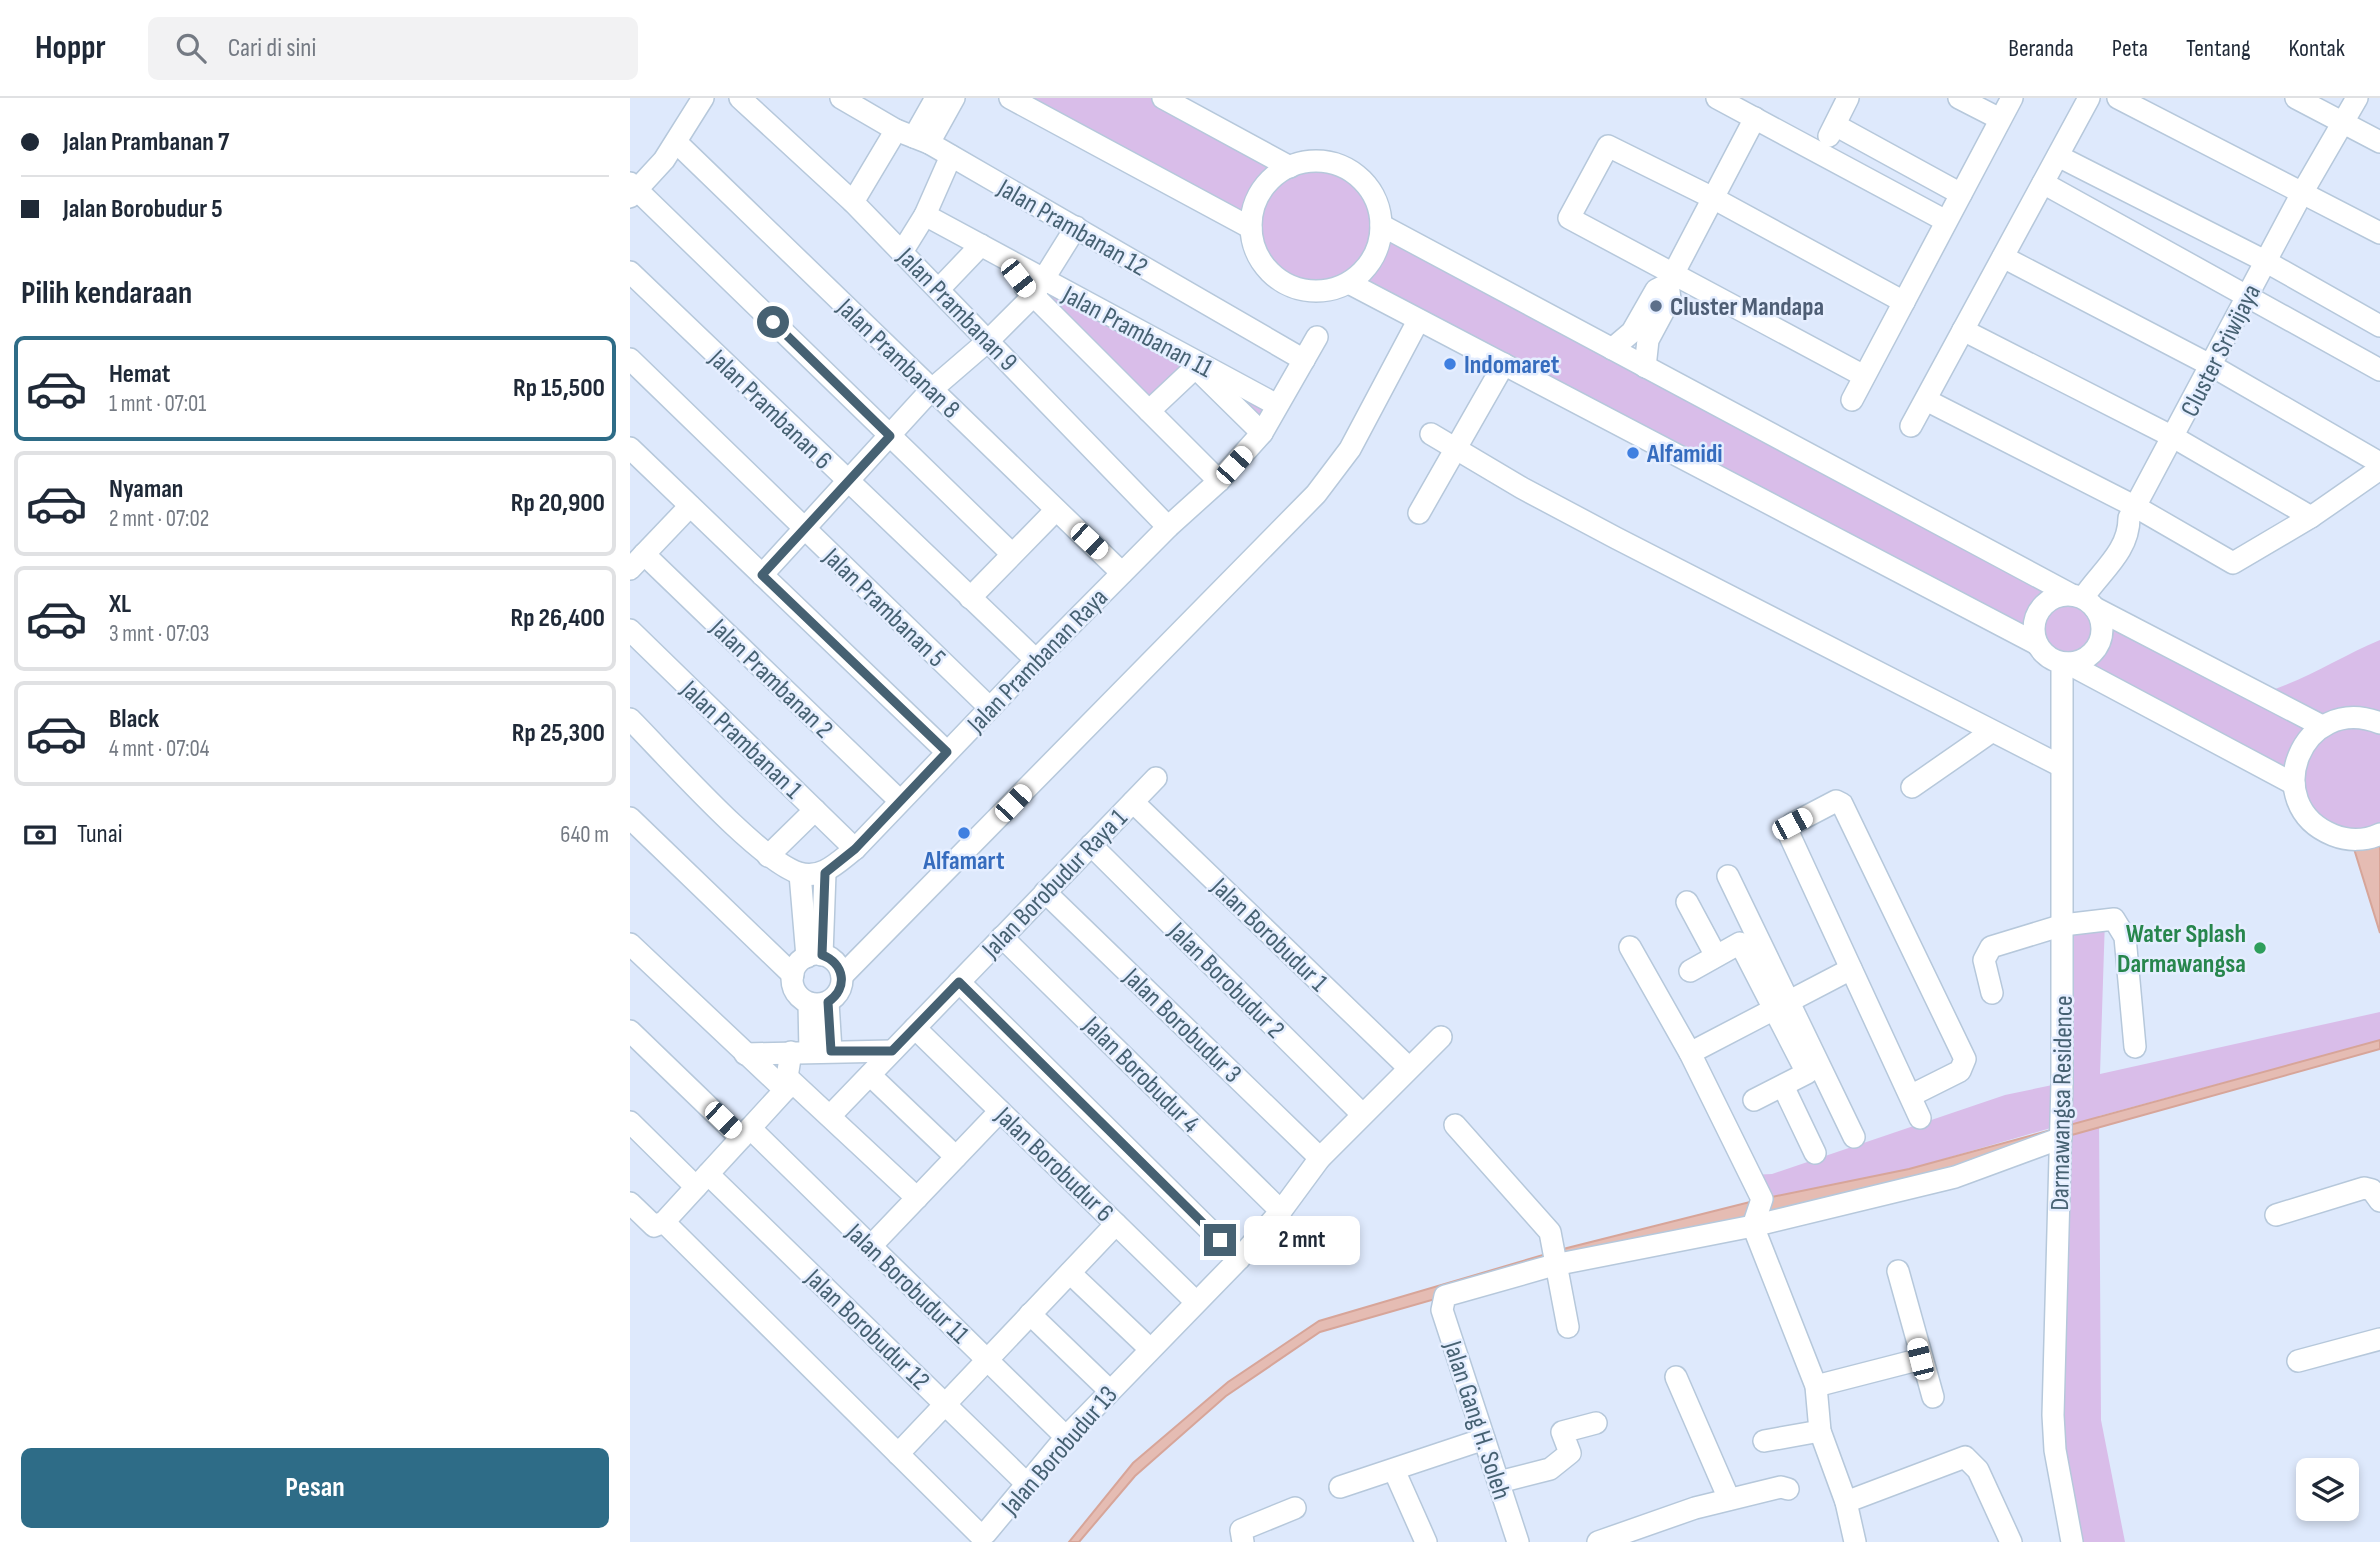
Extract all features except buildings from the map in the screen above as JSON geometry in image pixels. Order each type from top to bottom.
[{"type":"street","points":[[703,98],[676,142],[632,190],[1012,554]]},
{"type":"street","name":"Jalan Prambanan 9","points":[[740,98],[853,202],[1168,527]]},
{"type":"street","name":"Jalan Prambanan 12","points":[[841,98],[951,156],[1304,360]]},
{"type":"street","points":[[913,137],[936,98]]},
{"type":"street","points":[[853,202],[913,137],[954,98]]},
{"type":"street","points":[[1010,98],[1251,228]]},
{"type":"street","points":[[1163,98],[1290,167]]},
{"type":"street","points":[[1717,98],[1947,221]]},
{"type":"street","points":[[1820,153],[1849,98]]},
{"type":"street","points":[[1959,98],[2000,119]]},
{"type":"street","points":[[1852,400],[2012,98]]},
{"type":"street","points":[[1911,426],[2089,98]]},
{"type":"street","points":[[2118,98],[2380,233]]},
{"type":"street","points":[[2296,98],[2380,142]]},
{"type":"street","name":"Cluster Sriwijaya","points":[[2083,600],[2095,579],[2106,573],[2122,545],[2129,532],[2133,512],[2175,438],[2302,192],[2357,98]]},
{"type":"street","points":[[1645,367],[1640,336],[1656,290],[1671,278],[1755,118]]},
{"type":"street","points":[[1835,125],[1961,194]]},
{"type":"street","name":"Jalan Prambanan 8","points":[[676,142],[1122,573]]},
{"type":"street","points":[[1864,376],[1671,278],[1567,221],[1608,146],[1713,198],[1904,302]]},
{"type":"street","points":[[902,252],[925,215],[951,156]]},
{"type":"street","points":[[2057,156],[2265,261],[2380,326]]},
{"type":"street","points":[[1327,162],[1351,172],[1361,180],[1376,201],[1381,225],[1374,256],[1366,268],[1349,283],[1313,292],[1290,286],[1269,272],[1256,251],[1251,228],[1252,215],[1261,191],[1278,173],[1290,167],[1327,162]]},
{"type":"street","points":[[2043,183],[2380,370]]},
{"type":"street","name":"Jalan Prambanan 11","points":[[925,215],[981,245],[1038,288],[1277,405]]},
{"type":"street","points":[[1381,225],[2322,726]]},
{"type":"street","points":[[762,575],[931,390],[989,340],[1038,288],[1076,227]]},
{"type":"street","points":[[939,289],[981,245]]},
{"type":"street","points":[[2003,257],[2212,366],[2380,463]]},
{"type":"street","name":"Jalan Prambanan 6","points":[[630,272],[1036,660]]},
{"type":"street","points":[[1349,283],[2037,644],[2050,658],[2065,663],[2294,784]]},
{"type":"street","points":[[1038,288],[1149,411],[1220,481]]},
{"type":"street","points":[[842,976],[1316,495],[1350,449],[1418,321]]},
{"type":"street","points":[[1964,330],[2175,438],[2311,517]]},
{"type":"street","points":[[1612,349],[1640,336]]},
{"type":"street","name":"Jalan Prambanan Raya","points":[[825,873],[855,849],[1122,573],[1220,481],[1262,433],[1317,337]]},
{"type":"street","name":"Jalan Prambanan 5","points":[[630,359],[990,708]]},
{"type":"street","points":[[1419,513],[1504,364]]},
{"type":"street","points":[[1149,411],[1197,366],[1262,433]]},
{"type":"street","points":[[1926,400],[2233,563],[2311,517],[2380,469]]},
{"type":"street","points":[[1432,434],[1616,538],[2061,766]]},
{"type":"street","points":[[630,449],[947,752]]},
{"type":"street","points":[[637,561],[690,506]]},
{"type":"street","points":[[970,597],[1056,509]]},
{"type":"street","name":"Jalan Prambanan 2","points":[[637,561],[900,802]]},
{"type":"street","points":[[2037,644],[2033,625],[2040,607],[2056,596],[2083,600],[2102,624],[2096,648],[2083,659],[2065,663]]},
{"type":"street","name":"Jalan Prambanan 1","points":[[630,630],[855,849]]},
{"type":"street","name":"Darmawangsa Residence","points":[[2065,663],[2061,766],[2061,1138],[2053,1415],[2055,1450],[2072,1542]]},
{"type":"street","points":[[2380,723],[2360,717],[2347,717],[2322,726],[2299,752],[2294,784],[2302,808],[2327,833],[2351,839],[2380,834]]},
{"type":"street","points":[[630,719],[768,856],[800,874],[825,873],[814,911],[814,956],[793,975]]},
{"type":"street","points":[[1912,787],[1991,732]]},
{"type":"street","name":"Jalan Borobudur Raya 1","points":[[830,1116],[1156,778]]},
{"type":"street","points":[[1910,1096],[1960,1072],[1965,1059],[1842,804],[1836,801],[1792,824],[1788,832],[1920,1118]]},
{"type":"street","name":"Jalan Borobudur 1","points":[[1133,802],[1408,1067]]},
{"type":"street","points":[[768,856],[815,810]]},
{"type":"street","points":[[630,818],[793,975],[794,989],[819,1002]]},
{"type":"street","name":"Jalan Borobudur 2","points":[[1091,845],[1362,1114]]},
{"type":"street","points":[[800,874],[814,911]]},
{"type":"street","points":[[1728,876],[1807,1073],[1754,1100]]},
{"type":"street","name":"Jalan Borobudur 3","points":[[1045,892],[1320,1157]]},
{"type":"street","points":[[1687,902],[1716,956]]},
{"type":"street","points":[[1992,993],[1984,960],[1987,951],[2063,925],[2110,919],[2124,931],[2135,1047]]},
{"type":"street","name":"Jalan Borobudur 4","points":[[1002,937],[1281,1211]]},
{"type":"street","points":[[1690,971],[1741,943],[1781,1005],[1854,1137]]},
{"type":"street","points":[[630,944],[745,1054],[830,1116],[917,1198]]},
{"type":"street","points":[[1630,947],[1690,1053],[1762,1199],[1753,1226],[1816,1386],[1819,1431],[1846,1502],[1855,1542]]},
{"type":"street","points":[[814,956],[835,962],[842,976],[840,991],[819,1002]]},
{"type":"street","points":[[1690,1053],[1851,969]]},
{"type":"street","points":[[959,982],[1239,1259]]},
{"type":"street","points":[[659,1224],[746,1133],[811,1052],[819,1002]]},
{"type":"street","name":"Jalan Borobudur 6","points":[[915,1028],[1195,1301]]},
{"type":"street","name":"Jalan Borobudur 11","points":[[630,1031],[871,1246],[1066,1437]]},
{"type":"street","name":"Jalan Borobudur 13","points":[[630,1203],[659,1224],[979,1534],[986,1533],[1066,1437],[1149,1348],[1239,1259],[1281,1211],[1320,1157],[1441,1037]]},
{"type":"street","points":[[745,1054],[892,1051]]},
{"type":"street","points":[[870,1074],[956,1157]]},
{"type":"street","points":[[1783,1086],[1815,1153]]},
{"type":"street","points":[[871,1246],[1000,1111]]},
{"type":"street","name":"Jalan Borobudur 12","points":[[630,1122],[702,1181],[945,1404],[1027,1484]]},
{"type":"street","points":[[1455,1125],[1550,1232],[1554,1265],[1568,1328]]},
{"type":"street","points":[[1554,1265],[1753,1226],[1955,1177],[2061,1138]]},
{"type":"street","points":[[2276,1215],[2364,1188],[2372,1190],[2380,1201]]},
{"type":"street","points":[[898,1454],[1116,1224]]},
{"type":"street","name":"Jalan Gang H. Soleh","points":[[1518,1542],[1442,1310],[1443,1298],[1451,1293],[1554,1265]]},
{"type":"street","points":[[1898,1271],[1920,1359],[1933,1396]]},
{"type":"street","points":[[1070,1272],[1149,1348]]},
{"type":"street","points":[[1030,1314],[1110,1391]]},
{"type":"street","points":[[2298,1361],[2380,1339]]},
{"type":"street","points":[[1816,1386],[1920,1359]]},
{"type":"street","points":[[1676,1377],[1729,1499]]},
{"type":"street","points":[[1499,1482],[1550,1469],[1562,1463],[1570,1453],[1562,1432],[1596,1423]]},
{"type":"street","points":[[1764,1441],[1819,1431]]},
{"type":"street","points":[[1340,1486],[1484,1439]]},
{"type":"street","points":[[1846,1502],[1965,1457],[1978,1469],[2011,1542]]},
{"type":"street","points":[[1394,1470],[1426,1542]]},
{"type":"street","points":[[1598,1542],[1729,1499],[1781,1487],[1788,1489]]},
{"type":"street","points":[[1243,1542],[1241,1530],[1295,1508]]},
{"type":"shaded area","points":[[1010,98],[1163,98],[1290,167],[1307,163],[1337,166],[1362,182],[1371,194],[1381,226],[2259,694],[2291,683],[2380,640],[2380,834],[2351,839],[2297,798],[2062,663],[1349,283],[1315,290],[1299,288],[1285,282],[1272,273],[1262,261],[1251,228]]},
{"type":"shaded area","points":[[1004,260],[1277,405],[1262,433],[1196,368],[1149,411],[1033,297]]},
{"type":"shaded area","points":[[2380,834],[2380,933],[2351,839]]},
{"type":"shaded area","points":[[2105,919],[2100,1074],[2380,1012],[2380,1040],[2099,1116],[2101,1420],[2125,1542],[2072,1542],[2055,1450],[2061,1125],[1909,1169],[1762,1199],[1752,1175],[1772,1174],[2005,1095],[2062,1083],[2063,927]]},
{"type":"shaded area","points":[[2380,1040],[2380,1049],[2061,1138],[1955,1177],[1554,1265],[1320,1332],[1226,1396],[1135,1476],[1079,1542],[1069,1542],[1133,1463],[1228,1382],[1319,1321],[1567,1248],[1762,1199],[1909,1169]]},
{"type":"place","name":"Cluster Mandapa","points":[[1656,306]]},
{"type":"place","name":"Indomaret","points":[[1450,364]]},
{"type":"place","name":"Alfamidi","points":[[1633,453]]},
{"type":"place","name":"Alfamart","points":[[964,833]]},
{"type":"place","name":"Water Splash Darmawangsa","points":[[2260,948]]},
{"type":"route","points":[[773,322],[890,436],[762,575],[947,752],[855,849],[825,873],[822,955],[835,962],[842,976],[840,991],[828,1002],[831,1051],[892,1051],[959,982],[1220,1240]]}]
